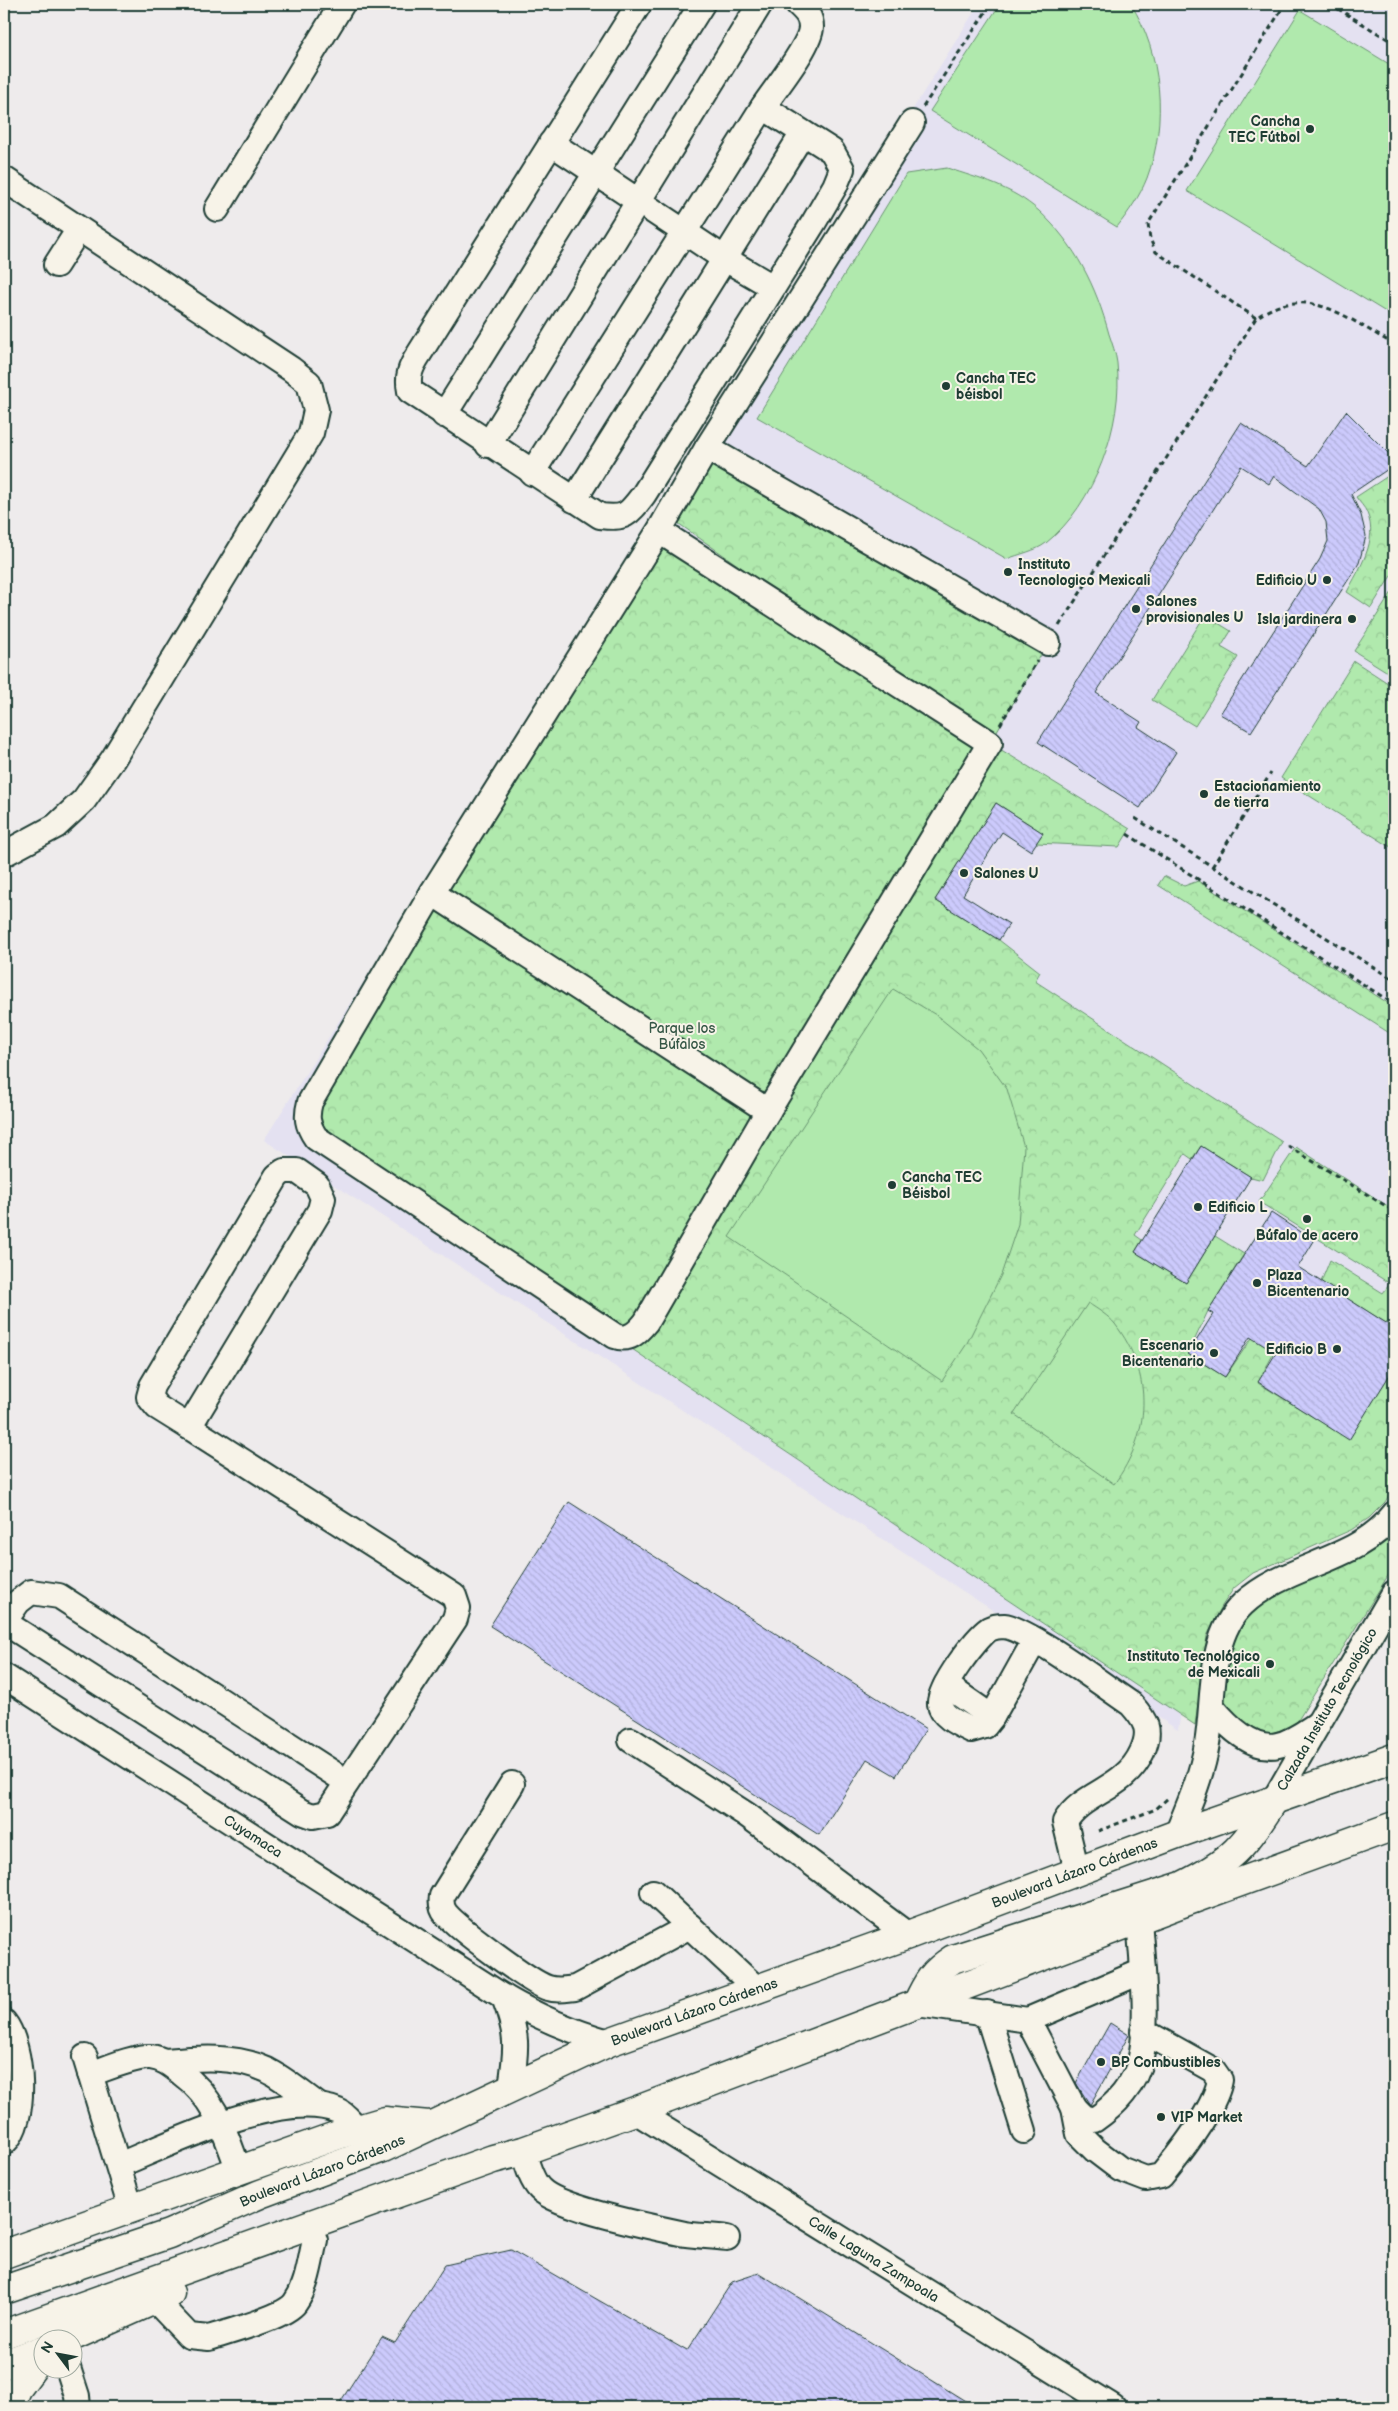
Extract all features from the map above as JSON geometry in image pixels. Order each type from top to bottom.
[{"type":"main road","name":"Boulevard Lázaro Cárdenas","points":[[4,2290],[169,2234],[260,2194],[383,2148],[608,2042],[758,1990],[1177,1834],[1394,1758]]},
{"type":"main road","points":[[917,2004],[936,1970],[953,1959],[1182,1886],[1212,1871],[1224,1863],[1247,1840],[1274,1800]]},
{"type":"main road","points":[[10,2407],[29,2356],[12,2347],[4,2334],[383,2200],[493,2159],[523,2151],[635,2111],[1139,1920],[1394,1826]]},
{"type":"main road","points":[[4,2254],[358,2129],[385,2121],[430,2125]]},
{"type":"main road","points":[[82,2332],[154,2299],[315,2240],[383,2200]]},
{"type":"main road","points":[[4,2244],[36,2242]]},
{"type":"main road","points":[[4,2314],[14,2298],[48,2274]]},
{"type":"street","points":[[217,208],[342,4]]},
{"type":"street","points":[[639,4],[409,370],[410,391],[488,445],[600,516],[617,518],[629,514],[644,494],[774,287],[835,186],[842,169],[832,151],[763,107]]},
{"type":"street","points":[[444,416],[702,4]]},
{"type":"street","points":[[488,445],[760,4]]},
{"type":"street","points":[[532,473],[763,107],[807,41],[811,27],[808,13],[798,4]]},
{"type":"street","points":[[659,531],[990,743],[768,1111],[646,1322],[630,1337],[624,1339],[615,1336],[316,1138],[307,1122],[310,1102],[432,893],[659,531],[707,448],[912,123]]},
{"type":"street","points":[[574,500],[803,133]]},
{"type":"street","points":[[551,143],[725,259],[774,287]]},
{"type":"street","points":[[4,179],[292,369],[309,383],[316,410],[311,433],[113,759],[84,800],[56,826],[4,854]]},
{"type":"street","points":[[56,265],[79,229]]},
{"type":"street","points":[[707,448],[1048,643]]},
{"type":"street","points":[[432,893],[768,1111]]},
{"type":"street","points":[[189,1427],[320,1210],[323,1198],[317,1185],[297,1171],[284,1171],[277,1176],[152,1386],[149,1397],[157,1407],[454,1596],[458,1608],[455,1619],[327,1813],[313,1816],[302,1812],[4,1622],[18,1602],[31,1592],[59,1596],[347,1782]]},
{"type":"street","points":[[1177,1834],[1202,1764],[1212,1707],[1219,1647],[1224,1631],[1241,1605],[1267,1586],[1358,1546],[1376,1534],[1394,1514]]},
{"type":"street","name":"Calzada Instituto Tecnológico","points":[[1274,1800],[1394,1593]]},
{"type":"street","points":[[1035,1640],[992,1718],[985,1726],[977,1730],[971,1730],[947,1716],[940,1705],[946,1685],[976,1641],[991,1628],[1005,1626],[1035,1640],[1131,1704],[1142,1717],[1148,1739],[1138,1761],[1122,1779],[1080,1805],[1070,1814],[1065,1822],[1077,1871]]},
{"type":"street","name":"Cuyamaca","points":[[4,1676],[504,1997],[536,2016],[572,2032],[608,2042]]},
{"type":"street","points":[[1212,1707],[1236,1731],[1246,1738],[1266,1746],[1291,1740],[1316,1725]]},
{"type":"street","points":[[631,1740],[747,1815],[908,1935]]},
{"type":"street","points":[[512,1784],[442,1896],[441,1906],[445,1913],[457,1924],[522,1972],[547,1988],[560,1990],[575,1988],[690,1926]]},
{"type":"street","points":[[653,1892],[758,1990]]},
{"type":"street","points":[[1074,2108],[1083,2117],[1094,2120],[1111,2109],[1128,2086],[1141,2058],[1143,1970],[1139,1920]]},
{"type":"street","points":[[917,2004],[1028,2020],[1143,1970]]},
{"type":"street","points":[[504,1997],[515,2024],[516,2054],[511,2087]]},
{"type":"street","points":[[987,2013],[1024,2131]]},
{"type":"street","points":[[1028,2020],[1074,2108],[1079,2134],[1095,2150],[1120,2169],[1146,2179],[1162,2176],[1184,2147],[1218,2092],[1220,2080],[1213,2070],[1143,2031]]},
{"type":"street","points":[[4,2143],[14,2130],[21,2099],[7,2035]]},
{"type":"street","points":[[131,2209],[88,2066],[149,2057],[165,2061],[215,2058],[243,2062],[267,2070],[318,2104],[341,2112],[358,2129]]},
{"type":"street","points":[[165,2061],[194,2083],[210,2102],[222,2123],[238,2170]]},
{"type":"street","points":[[119,2165],[222,2123],[282,2108],[318,2104]]},
{"type":"street","name":"Calle Laguna Zampoala","points":[[635,2111],[1113,2407]]},
{"type":"street","points":[[523,2151],[531,2174],[539,2188],[551,2198],[579,2208],[686,2234],[727,2238]]},
{"type":"street","points":[[154,2299],[189,2336],[199,2338],[209,2338],[284,2312],[295,2303],[304,2287],[315,2240]]},
{"type":"street","points":[[71,2378],[77,2396],[78,2407]]},
{"type":"path","points":[[912,123],[991,4]]},
{"type":"path","points":[[1256,318],[1156,252],[1150,239],[1148,224],[1285,4]]},
{"type":"path","points":[[1330,4],[1394,44]]},
{"type":"path","points":[[990,743],[1048,643],[1256,318],[1269,309],[1307,303],[1327,307],[1394,344]]},
{"type":"path","points":[[1212,867],[1271,773]]},
{"type":"path","points":[[1136,818],[1394,980]]},
{"type":"path","points":[[1127,834],[1394,1004]]},
{"type":"path","points":[[1288,1146],[1394,1211]]},
{"type":"shaded area","name":"Instituto Tecnologico Mexicali","points":[[979,4],[1394,4],[1394,1482],[1232,1569],[1187,1682],[1178,1730],[264,1140]]},
{"type":"green space","points":[[1000,4],[1131,4],[1150,44],[1155,66],[1158,89],[1158,134],[1154,156],[1144,185],[1134,204],[1117,227],[930,111]]},
{"type":"green space","name":"Cancha TEC Fútbol","points":[[1300,10],[1394,67],[1394,317],[1187,191]]},
{"type":"green space","name":"Cancha TEC béisbol","points":[[947,168],[1007,190],[1029,203],[1052,224],[1074,252],[1091,283],[1104,316],[1116,360],[1118,387],[1116,412],[1102,462],[1091,485],[1063,527],[1046,543],[1007,559],[757,417],[906,174]]},
{"type":"green space","name":"Parque los Búfalos","points":[[707,448],[1048,643],[990,743],[1130,829],[1119,847],[1036,843],[1043,833],[996,803],[935,900],[999,940],[1040,972],[1035,981],[1282,1142],[1263,1180],[1251,1177],[1201,1146],[1192,1159],[1185,1154],[1135,1235],[1142,1240],[1135,1252],[1186,1283],[1215,1236],[1244,1254],[1208,1311],[1188,1354],[1225,1377],[1267,1316],[1287,1328],[1258,1383],[1349,1439],[1394,1368],[1394,1487],[1385,1502],[1369,1518],[1351,1530],[1253,1573],[1234,1588],[1222,1606],[1207,1636],[1195,1725],[316,1138],[307,1111],[659,531],[977,733],[675,521]]},
{"type":"green space","points":[[1394,472],[1394,571],[1371,608],[1347,592],[1362,564],[1371,534],[1367,513],[1356,497]]},
{"type":"green space","points":[[1394,589],[1394,676],[1354,651]]},
{"type":"green space","points":[[1205,615],[1231,631],[1221,647],[1238,657],[1195,726],[1152,700]]},
{"type":"green space","points":[[1354,661],[1394,687],[1394,849],[1281,778]]},
{"type":"green space","points":[[1164,876],[1184,886],[1198,881],[1394,1007],[1394,1036],[1158,885]]},
{"type":"green space","name":"Cancha TEC Béisbol","points":[[893,989],[936,1015],[978,1049],[1007,1089],[1024,1147],[1018,1224],[1001,1275],[966,1345],[942,1381],[729,1237]]},
{"type":"green space","points":[[1296,1147],[1394,1210],[1394,1275],[1389,1283],[1259,1202]]},
{"type":"green space","points":[[1330,1260],[1383,1293],[1394,1278],[1394,1328],[1321,1282]]},
{"type":"green space","points":[[1088,1303],[1106,1315],[1115,1324],[1128,1343],[1142,1384],[1141,1425],[1126,1465],[1114,1484],[1014,1414]]},
{"type":"green space","points":[[1394,1527],[1394,1566],[1295,1725],[1269,1734],[1239,1721],[1213,1698],[1238,1624],[1273,1592],[1346,1564]]},
{"type":"building","points":[[1346,411],[1394,459],[1394,465],[1351,494],[1361,515],[1366,536],[1359,563],[1251,732],[1220,714],[1320,559],[1328,541],[1326,522],[1319,509],[1274,476],[1269,484],[1241,466],[1096,693],[1141,722],[1138,727],[1176,752],[1140,808],[1038,742],[1241,423],[1308,466]]},
{"type":"building","name":"Salones U","points":[[996,803],[1043,833],[1031,851],[1002,832],[963,895],[1009,924],[999,940],[935,900]]},
{"type":"building","name":"Edificio L","points":[[1201,1146],[1251,1177],[1186,1283],[1135,1252]]},
{"type":"building","points":[[1271,1213],[1314,1241],[1298,1267],[1394,1328],[1394,1368],[1349,1440],[1258,1382],[1276,1353],[1250,1337],[1225,1377],[1188,1354],[1213,1314],[1208,1311]]},
{"type":"building","points":[[569,1502],[926,1729],[896,1776],[867,1759],[819,1835],[490,1626]]},
{"type":"building","points":[[1110,2023],[1129,2035],[1090,2105],[1076,2083]]},
{"type":"building","points":[[511,2250],[687,2351],[732,2282],[759,2273],[975,2407],[337,2407],[382,2337],[395,2343],[445,2265]]},
{"type":"place","name":"Cancha TEC Fútbol","points":[[1310,129]]},
{"type":"place","name":"Cancha TEC béisbol","points":[[946,386]]},
{"type":"place","name":"Instituto Tecnologico Mexicali","points":[[1008,572]]},
{"type":"place","name":"Edificio U","points":[[1327,580]]},
{"type":"place","name":"Salones provisionales U","points":[[1136,609]]},
{"type":"place","name":"Isla jardinera","points":[[1352,619]]},
{"type":"place","name":"Estacionamiento de tierra","points":[[1204,794]]},
{"type":"place","name":"Salones U","points":[[964,873]]},
{"type":"place","name":"Cancha TEC Béisbol","points":[[892,1185]]},
{"type":"place","name":"Edificio L","points":[[1198,1207]]},
{"type":"place","name":"Búfalo de acero","points":[[1307,1219]]},
{"type":"place","name":"Plaza Bicentenario","points":[[1257,1283]]},
{"type":"place","name":"Edificio B","points":[[1337,1349]]},
{"type":"place","name":"Escenario Bicentenario","points":[[1214,1353]]},
{"type":"place","name":"Instituto Tecnológico de Mexicali","points":[[1270,1664]]},
{"type":"place","name":"BP Combustibles","points":[[1101,2062]]},
{"type":"place","name":"VIP Market","points":[[1161,2117]]}]
